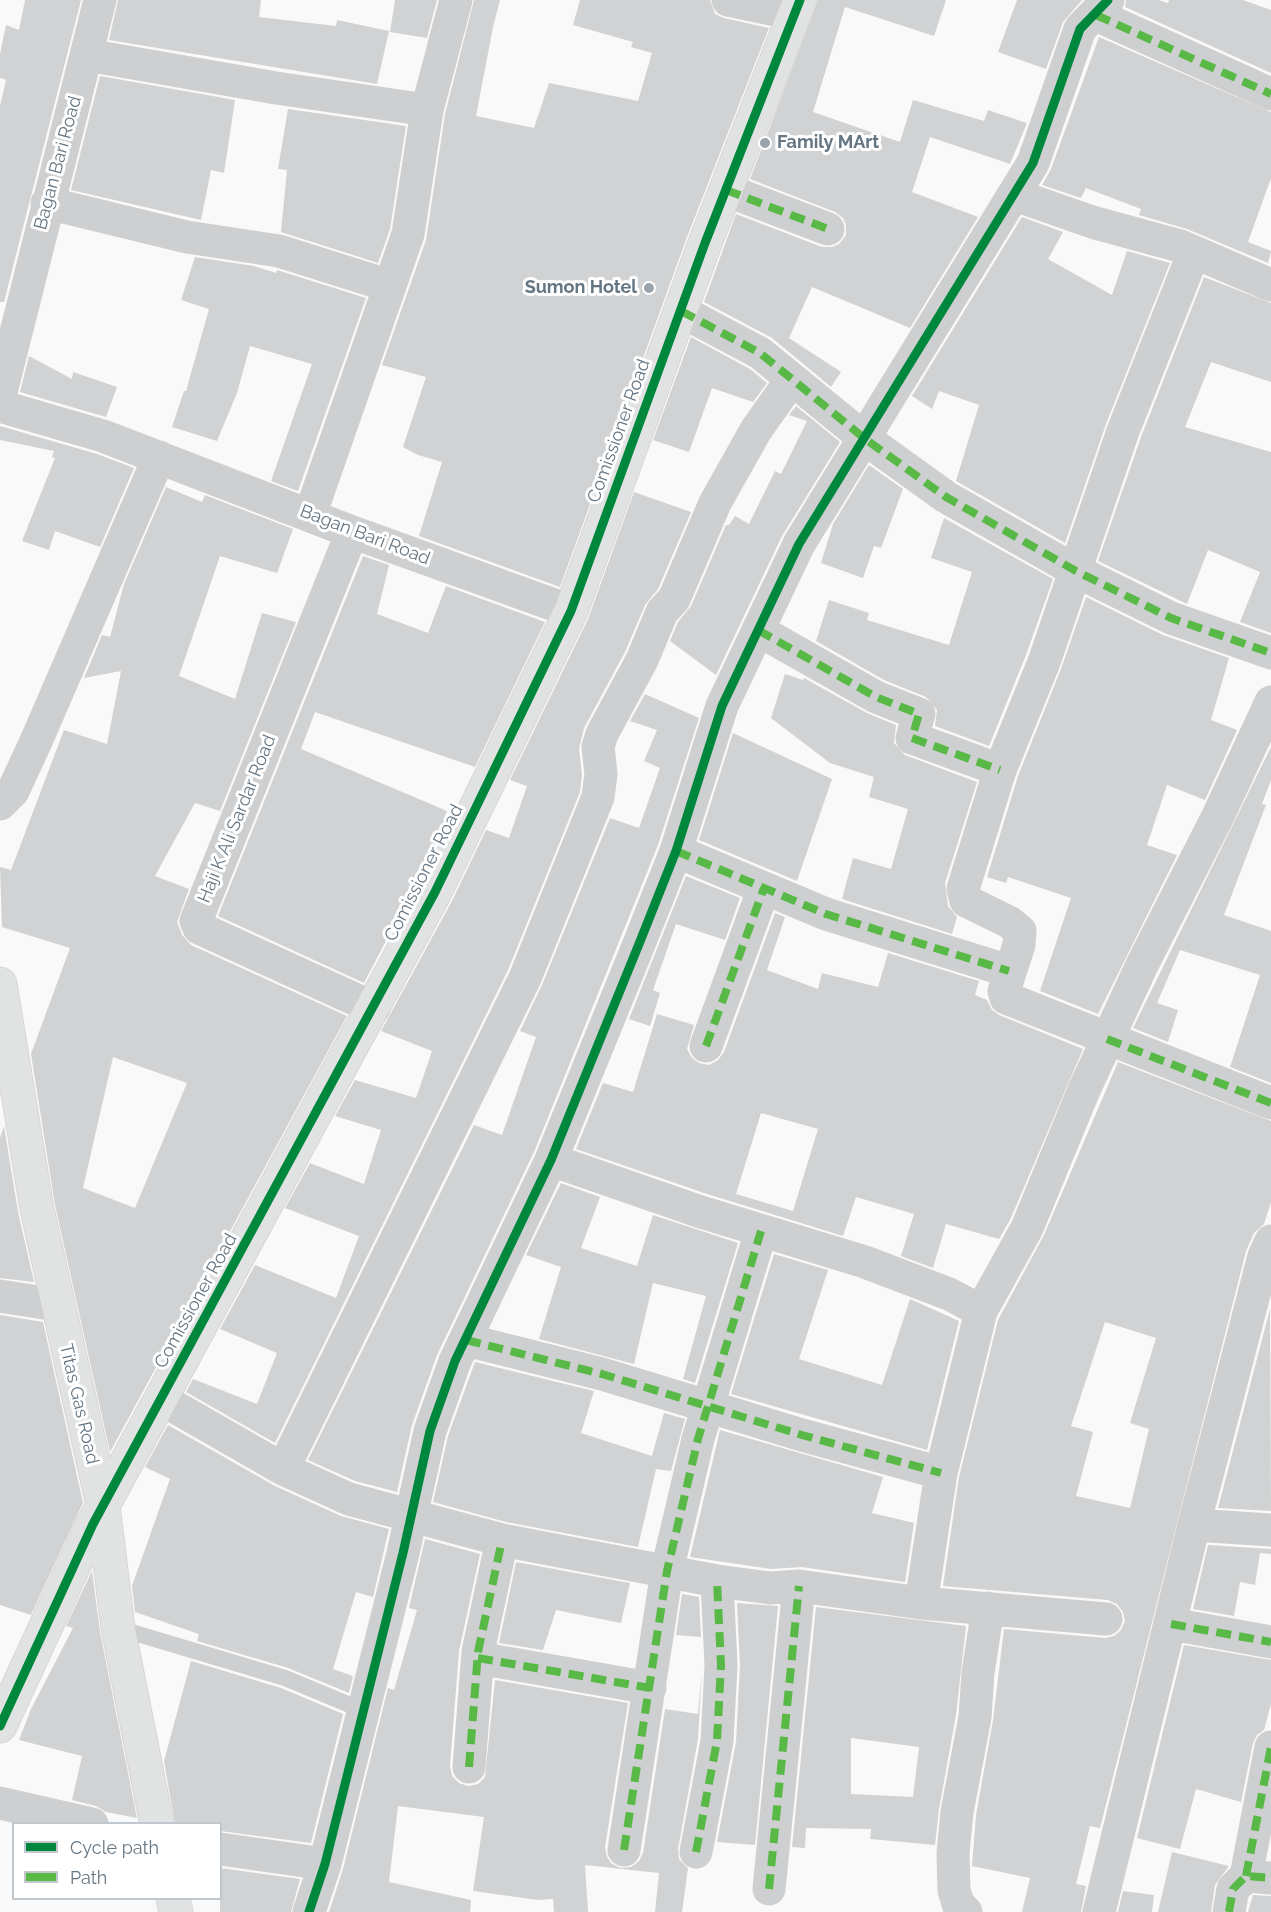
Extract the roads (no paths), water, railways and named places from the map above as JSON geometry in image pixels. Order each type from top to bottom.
[{"type":"street","name":"Bagan Bari Road","points":[[0,396],[100,0]]},
{"type":"street","points":[[310,515],[408,234],[427,110],[456,0]]},
{"type":"street","points":[[728,0],[797,7]]},
{"type":"street","name":"Comissioner Road","points":[[0,1726],[103,1506],[435,892],[571,611],[726,190],[797,7]]},
{"type":"street","points":[[309,1912],[324,1864],[413,1515],[430,1431],[455,1360],[551,1160],[676,851],[722,706],[799,544],[1015,195],[1033,163],[1080,29],[1102,8],[1271,94]]},
{"type":"street","points":[[87,55],[276,88],[427,110]]},
{"type":"street","points":[[726,190],[828,229]]},
{"type":"street","points":[[1015,195],[1194,252],[1271,285]]},
{"type":"street","points":[[47,203],[187,237],[279,251],[390,286]]},
{"type":"street","points":[[1194,252],[1123,431],[1076,571],[1000,770],[963,889],[966,901],[1009,922],[1020,931],[1019,945],[1004,991],[1006,998],[1271,1103]]},
{"type":"street","points":[[681,311],[760,353],[864,438],[946,496],[1076,571],[1171,618],[1271,653]]},
{"type":"street","points":[[283,1469],[525,978],[598,797],[601,774],[598,747],[602,734],[642,660],[662,612],[674,599],[715,503],[756,430],[792,379]]},
{"type":"street","name":"Bagan Bari Road","points":[[0,406],[103,436],[352,532],[571,611]]},
{"type":"street","points":[[0,804],[13,791],[37,739],[159,457]]},
{"type":"street","name":"Haji K Ali Sardar Road","points":[[352,532],[196,921],[199,928],[374,1008]]},
{"type":"street","points":[[758,630],[876,697],[919,714],[912,738],[1000,770]]},
{"type":"street","points":[[921,1603],[941,1473],[981,1311],[1027,1228],[1107,1039],[1219,814],[1271,702]]},
{"type":"street","points":[[676,851],[826,914],[1010,971]]},
{"type":"street","points":[[706,1046],[764,888]]},
{"type":"street","name":"Titas Gas Road","points":[[0,984],[37,1209],[103,1506],[118,1628],[158,1822]]},
{"type":"street","points":[[551,1160],[761,1231],[865,1262],[949,1294],[981,1311]]},
{"type":"street","points":[[624,1850],[667,1571],[708,1405],[761,1231]]},
{"type":"street","points":[[1099,1912],[1194,1525],[1264,1256],[1271,1241]]},
{"type":"street","points":[[0,1296],[57,1305]]},
{"type":"street","points":[[466,1340],[602,1374],[802,1435],[941,1473]]},
{"type":"street","points":[[161,1399],[283,1469],[349,1499],[502,1540],[717,1581],[770,1588],[799,1586],[921,1603],[1106,1619]]},
{"type":"street","points":[[1194,1525],[1271,1530]]},
{"type":"street","points":[[469,1767],[478,1658],[502,1540]]},
{"type":"street","points":[[696,1851],[717,1741],[721,1665],[717,1581]]},
{"type":"street","points":[[769,1889],[799,1586]]},
{"type":"street","points":[[966,1912],[958,1904],[954,1890],[953,1853],[957,1812],[975,1717],[978,1673],[988,1608]]},
{"type":"street","points":[[1171,1624],[1271,1642]]},
{"type":"street","points":[[478,1658],[650,1688]]},
{"type":"street","points":[[1229,1912],[1233,1889],[1258,1877],[1271,1747]]},
{"type":"street","points":[[0,1803],[83,1822]]},
{"type":"street","points":[[222,1849],[324,1864]]},
{"type":"lane","points":[[118,1628],[285,1678],[362,1710]]},
{"type":"place","name":"Family MArt","points":[[765,143]]},
{"type":"place","name":"Sumon Hotel","points":[[649,288]]}]
